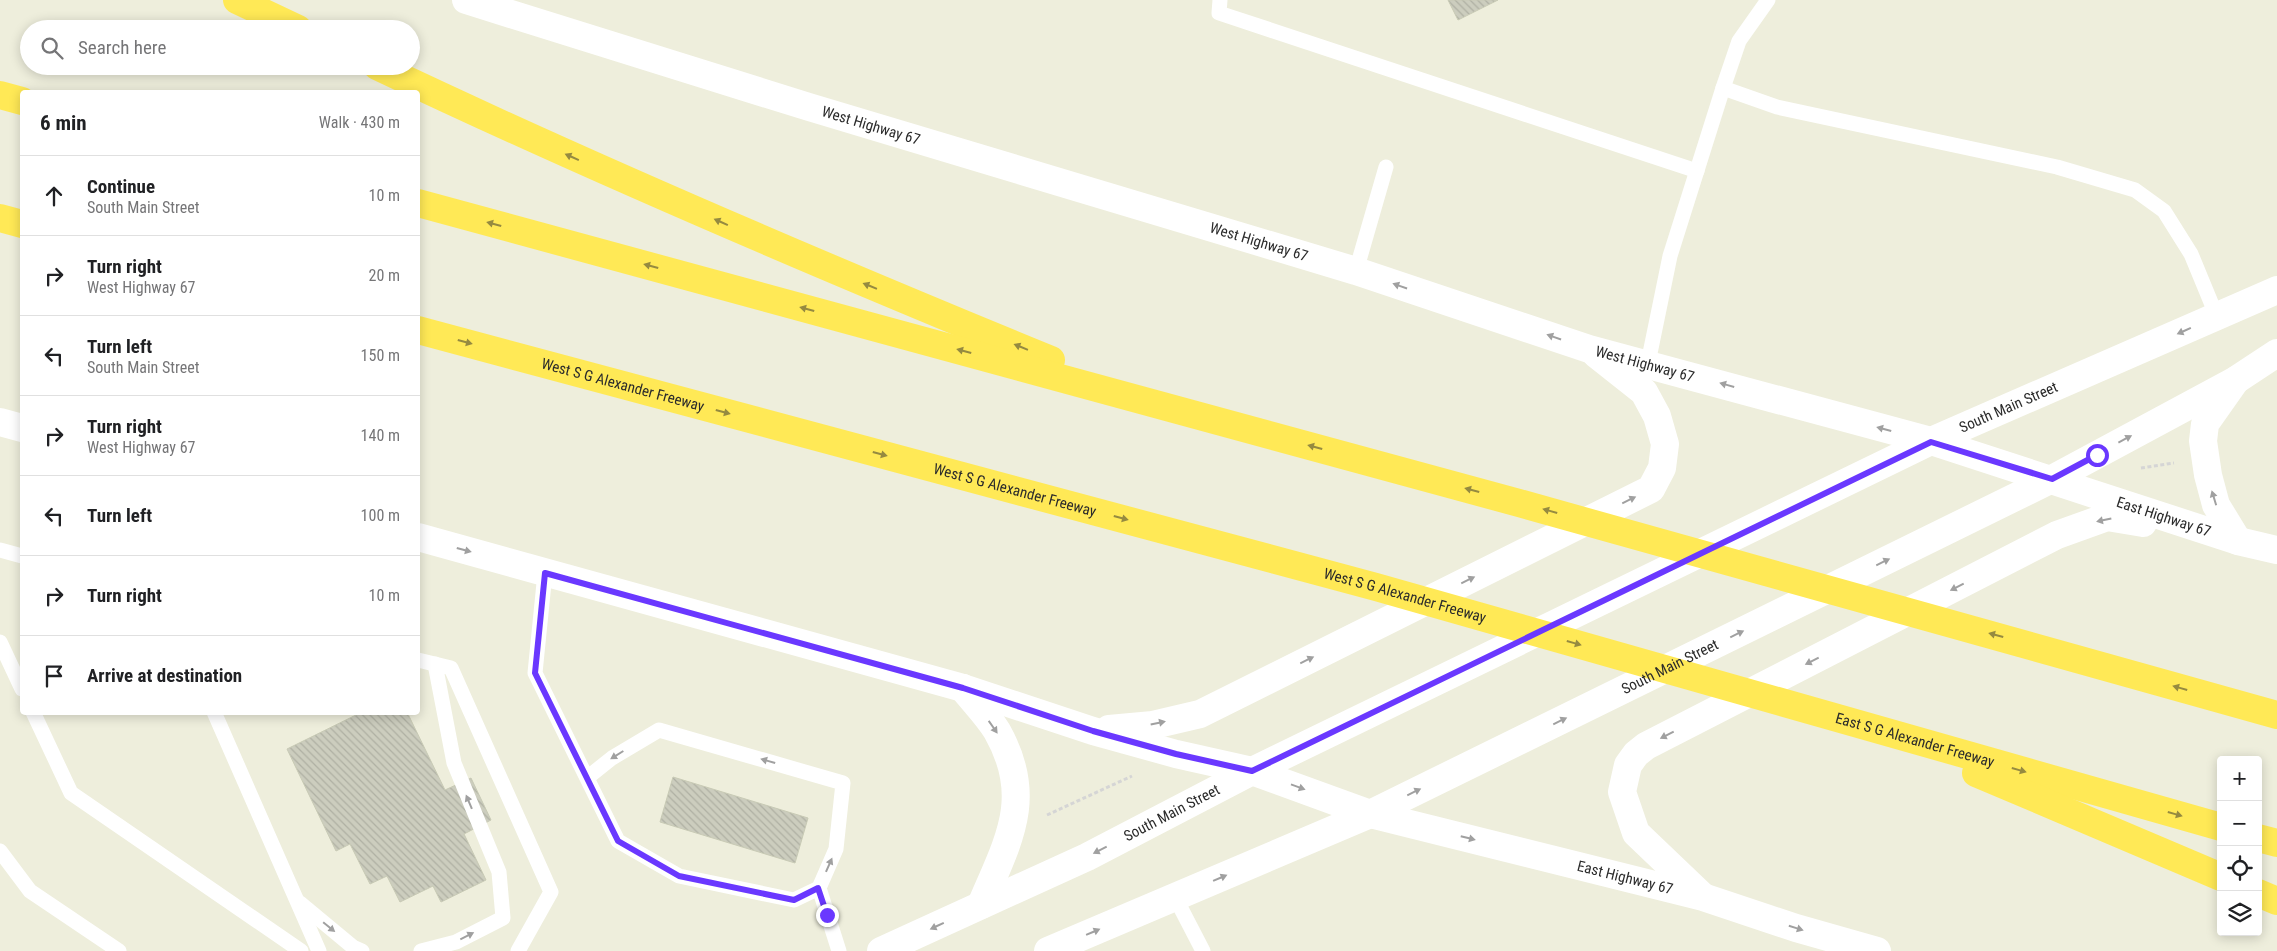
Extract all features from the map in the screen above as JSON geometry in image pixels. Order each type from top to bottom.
[{"type":"highway","points":[[237,0],[279,20]]},
{"type":"highway","points":[[396,75],[529,138],[841,274],[1163,406]]},
{"type":"highway","points":[[0,95],[20,101]]},
{"type":"highway","points":[[420,204],[1766,571],[2277,715]]},
{"type":"highway","points":[[0,218],[20,223]]},
{"type":"highway","name":"West S G Alexander Freeway","points":[[420,331],[1376,586],[1610,654]]},
{"type":"highway","name":"East S G Alexander Freeway","points":[[1610,654],[2217,826]]},
{"type":"highway","points":[[2227,701],[2277,710]]},
{"type":"highway","points":[[1871,728],[2217,875]]},
{"type":"highway","points":[[2262,839],[2277,843]]},
{"type":"highway","points":[[2262,895],[2277,901]]},
{"type":"main road","name":"West Highway 67","points":[[466,0],[809,107],[1356,271],[1590,349],[1648,363],[1931,442],[2052,479]]},
{"type":"main road","name":"South Main Street","points":[[881,951],[1087,857],[1252,771],[1931,442],[2277,290]]},
{"type":"main road","points":[[1093,731],[1153,725],[1200,714],[1651,489],[1662,468],[1665,444],[1657,416],[1644,392],[1590,349]]},
{"type":"main road","name":"South Main Street","points":[[1048,951],[1370,814],[2052,479],[2236,380],[2277,353]]},
{"type":"main road","points":[[2236,380],[2205,424],[2203,441],[2208,475],[2216,505],[2238,541]]},
{"type":"main road","points":[[0,422],[20,427]]},
{"type":"main road","name":"East Highway 67","points":[[2052,479],[2238,541],[2277,550]]},
{"type":"main road","points":[[1703,897],[1636,833],[1622,792],[1628,765],[1636,754],[1646,746],[2057,535],[2107,517],[2238,541]]},
{"type":"main road","points":[[420,538],[963,688],[1093,731],[1183,756],[1252,771],[1370,814]]},
{"type":"main road","points":[[963,688],[996,729],[1014,771],[1017,796],[1013,831],[981,905]]},
{"type":"main road","name":"East Highway 67","points":[[1370,814],[1703,897],[1796,928],[1878,951]]},
{"type":"lane","points":[[1220,0],[1219,13],[1697,171]]},
{"type":"lane","points":[[1648,363],[1670,256],[1723,88],[1739,42],[1768,0]]},
{"type":"lane","points":[[1723,88],[1777,107],[2057,167],[2135,190],[2164,211],[2191,254],[2217,317]]},
{"type":"lane","points":[[1356,271],[1386,167]]},
{"type":"lane","points":[[0,550],[20,555]]},
{"type":"lane","points":[[545,573],[535,673],[618,841],[679,876],[794,900],[818,888],[836,849],[843,783],[659,730],[612,758],[587,778]]},
{"type":"lane","points":[[0,642],[20,685]]},
{"type":"lane","points":[[420,660],[451,668],[551,892],[518,951]]},
{"type":"lane","points":[[421,951],[456,942],[503,918],[499,872],[454,764],[435,664]]},
{"type":"lane","points":[[34,715],[71,793],[301,951]]},
{"type":"lane","points":[[215,715],[319,951]]},
{"type":"lane","points":[[0,851],[30,890],[119,951]]},
{"type":"lane","points":[[818,888],[839,951]]},
{"type":"lane","points":[[1175,897],[1203,951]]},
{"type":"lane","points":[[297,901],[353,947],[362,951]]},
{"type":"path","points":[[1041,818],[1139,772]]},
{"type":"building","points":[[1448,0],[1498,0],[1458,20]]},
{"type":"building","points":[[356,715],[408,715],[445,790],[471,778],[491,820],[464,834],[486,880],[441,902],[433,886],[400,902],[387,876],[370,884],[350,844],[336,851],[287,749]]},
{"type":"building","points":[[673,777],[808,818],[795,863],[660,822]]},
{"type":"route","points":[[827,915],[818,888],[794,900],[679,876],[618,841],[535,673],[545,573],[963,688],[1093,731],[1176,754],[1252,771],[1931,442],[2052,479],[2097,455]]}]
